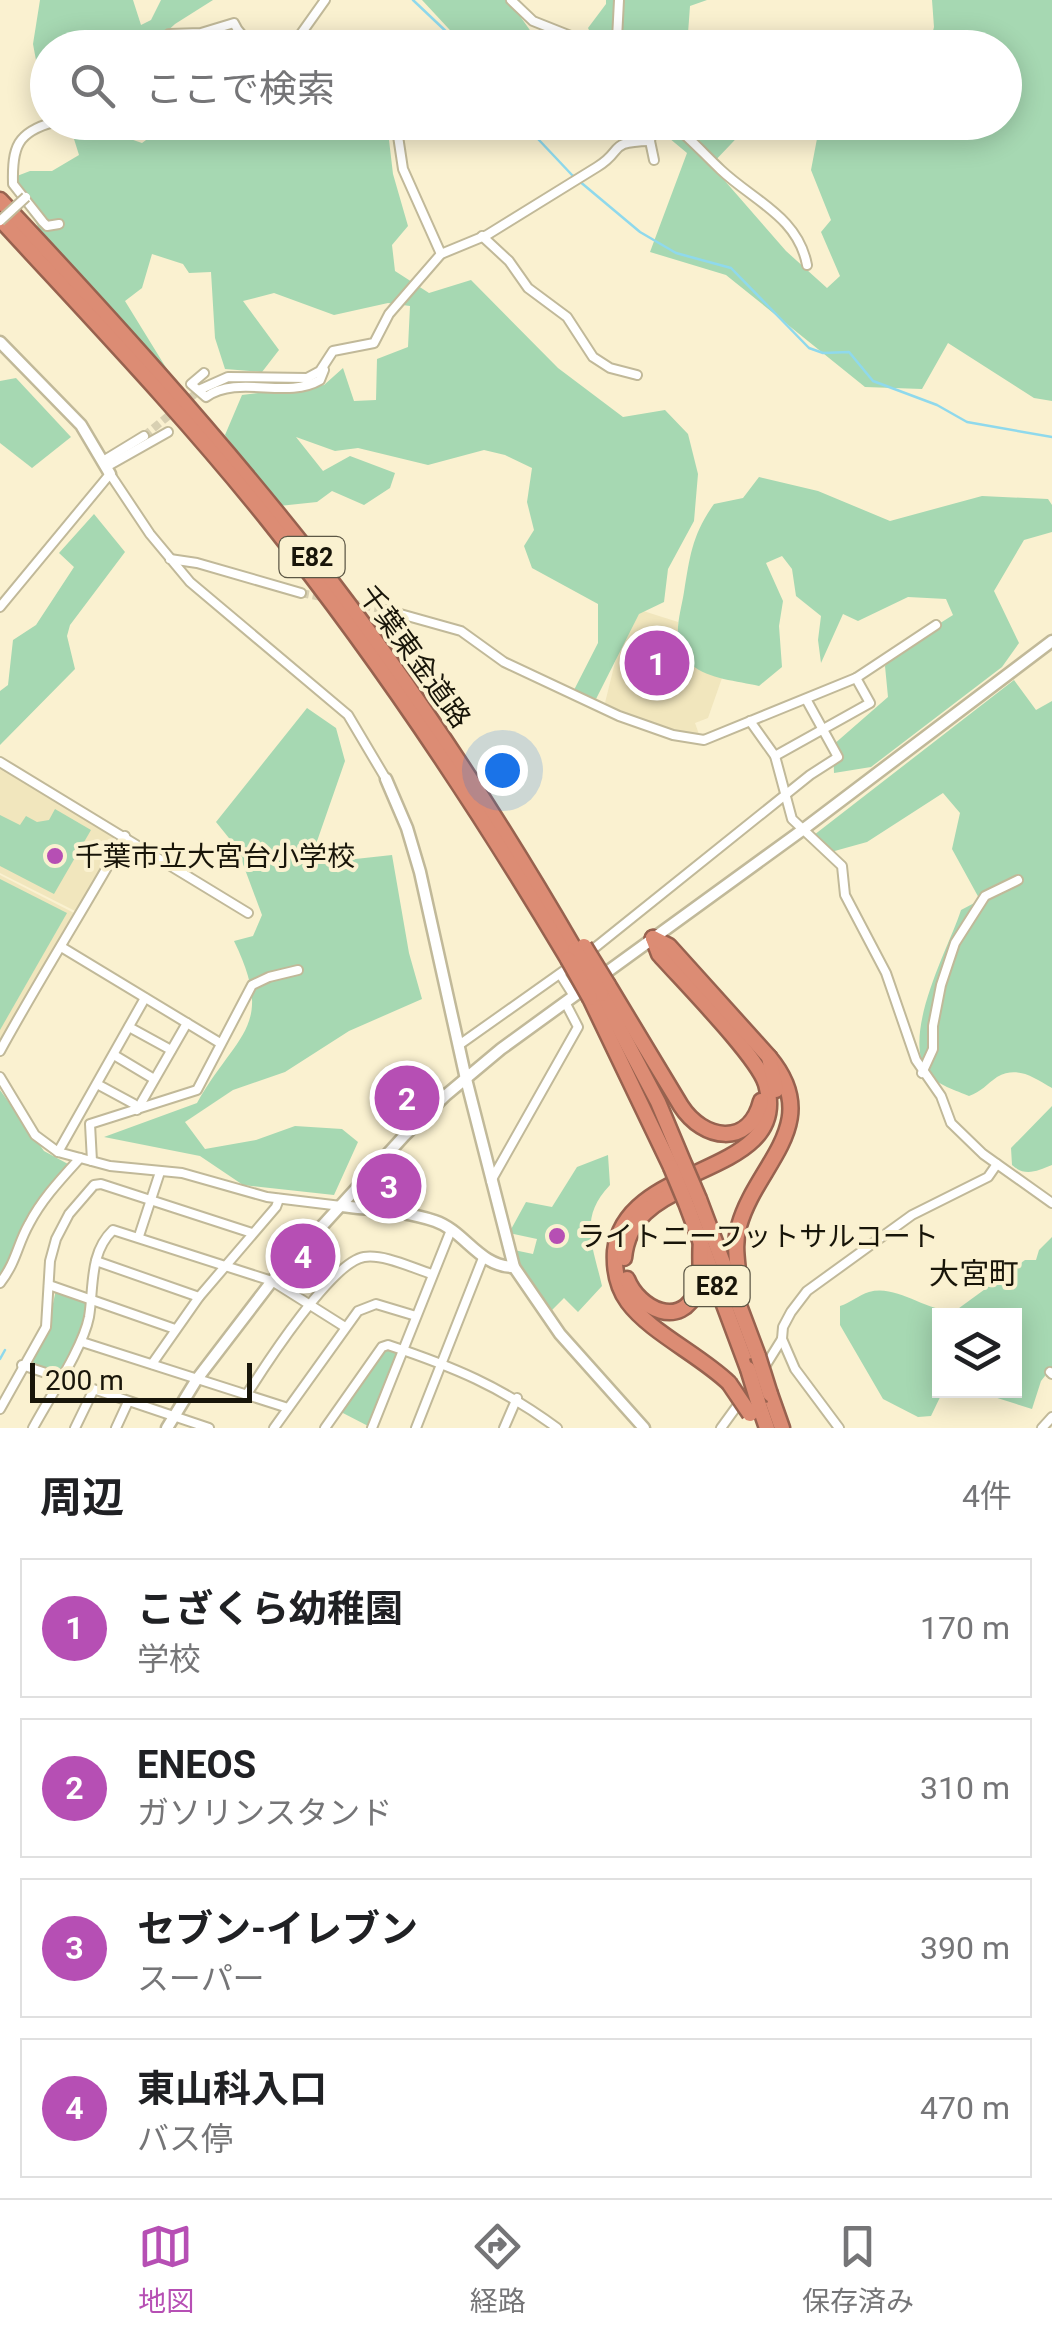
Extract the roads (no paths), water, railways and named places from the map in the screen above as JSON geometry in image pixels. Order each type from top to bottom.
[{"type":"highway","name":"千葉東金道路","points":[[0,200],[206,427],[310,554],[421,704],[528,870],[540,880],[572,957]]},
{"type":"highway","name":"千葉東金道路","points":[[0,220],[161,395],[288,547],[416,718],[572,957],[600,992],[658,1102],[677,1165],[738,1303],[758,1356],[759,1410]]},
{"type":"highway","points":[[653,938],[669,946],[778,1068],[787,1089],[790,1116],[779,1152],[749,1198],[740,1222],[734,1250],[738,1303]]},
{"type":"highway","points":[[653,938],[659,954],[762,1076],[768,1095],[766,1115],[758,1132],[726,1160],[666,1185],[644,1199],[622,1227],[615,1258],[618,1280],[627,1301],[759,1410]]},
{"type":"highway","points":[[572,957],[687,1116],[705,1130],[735,1133],[748,1124],[760,1102],[757,1071]]},
{"type":"highway","points":[[701,1242],[700,1280],[694,1296],[684,1307],[660,1312],[645,1306],[626,1277],[624,1256],[628,1236],[639,1218],[666,1196],[747,1157],[768,1133],[776,1093],[768,1057]]},
{"type":"highway","name":"千葉東金道路","points":[[692,1201],[701,1242],[767,1428]]},
{"type":"highway","name":"千葉東金道路","points":[[759,1410],[782,1428]]},
{"type":"street","points":[[303,30],[325,0]]},
{"type":"street","points":[[511,0],[534,21],[556,30]]},
{"type":"street","points":[[616,30],[619,0]]},
{"type":"street","points":[[211,30],[234,23],[238,30]]},
{"type":"street","points":[[30,129],[19,140],[12,184],[48,226],[59,224]]},
{"type":"street","points":[[398,140],[402,170],[441,254]]},
{"type":"street","points":[[691,140],[723,172],[786,220],[803,245],[807,265]]},
{"type":"street","points":[[201,388],[228,378],[314,376],[334,351],[374,343],[390,314],[441,254],[482,236],[606,162],[616,146],[650,142],[654,160]]},
{"type":"street","points":[[0,220],[26,197]]},
{"type":"street","points":[[482,236],[528,288],[567,317],[592,357],[610,368],[637,375]]},
{"type":"street","points":[[0,342],[81,425],[170,559],[218,608],[340,708],[355,725],[386,778],[417,862],[514,1267],[550,1322],[644,1428]]},
{"type":"street","points":[[204,373],[191,384],[206,398],[218,389],[234,387],[306,386],[323,376],[324,365]]},
{"type":"street","points":[[107,468],[168,432]]},
{"type":"street","points":[[0,607],[107,468],[144,436]]},
{"type":"street","points":[[170,559],[301,594]]},
{"type":"street","points":[[386,610],[460,631],[504,662],[546,684],[673,734],[704,740],[856,678],[936,625]]},
{"type":"street","points":[[167,1428],[197,1379],[272,1281],[421,1118],[466,1078],[570,999],[1052,641]]},
{"type":"street","points":[[775,756],[870,703],[856,678]]},
{"type":"street","points":[[459,1045],[838,758],[806,699]]},
{"type":"street","points":[[750,722],[775,756],[792,819],[842,866],[846,895],[886,973],[922,1073],[942,1096],[950,1123],[997,1164],[1052,1203]]},
{"type":"street","points":[[0,762],[248,913]]},
{"type":"street","points":[[0,1050],[37,984],[63,948],[124,836]]},
{"type":"street","points":[[922,1073],[934,1049],[933,1026],[941,985],[955,943],[985,896],[1018,880]]},
{"type":"street","points":[[63,948],[220,1043]]},
{"type":"street","points":[[492,1181],[578,1027],[570,999],[572,957]]},
{"type":"street","points":[[92,1161],[90,1124],[197,1090],[252,985],[298,970]]},
{"type":"street","points":[[58,1152],[145,998]]},
{"type":"street","points":[[138,1110],[186,1023]]},
{"type":"street","points":[[129,1027],[170,1050]]},
{"type":"street","points":[[114,1055],[154,1079]]},
{"type":"street","points":[[0,1078],[36,1134],[58,1152],[160,1172],[182,1172],[278,1199],[420,1217],[451,1230],[483,1258],[514,1267]]},
{"type":"street","points":[[97,1084],[138,1110]]},
{"type":"street","points":[[0,1283],[20,1253],[27,1226],[80,1158]]},
{"type":"street","points":[[839,1428],[795,1369],[782,1339],[791,1312],[816,1284],[912,1215],[988,1177],[997,1164]]},
{"type":"street","points":[[140,1236],[160,1172]]},
{"type":"street","points":[[0,1409],[46,1327],[50,1261],[62,1224],[94,1184],[252,1233]]},
{"type":"street","points":[[152,1364],[199,1296],[278,1199]]},
{"type":"street","points":[[34,1428],[82,1342],[99,1249],[113,1230],[272,1281],[345,1327]]},
{"type":"street","points":[[372,1428],[451,1230]]},
{"type":"street","points":[[247,1394],[309,1304],[347,1265],[362,1258],[377,1258],[432,1274]]},
{"type":"street","points":[[416,1428],[483,1258]]},
{"type":"street","points":[[96,1261],[199,1296]]},
{"type":"street","points":[[49,1286],[175,1328]]},
{"type":"street","points":[[274,1428],[358,1311],[370,1304],[416,1316]]},
{"type":"street","points":[[721,1428],[782,1339]]},
{"type":"street","points":[[82,1342],[288,1408]]},
{"type":"street","points":[[326,1428],[382,1347],[388,1344],[480,1378],[557,1428]]},
{"type":"street","points":[[22,1366],[209,1428]]},
{"type":"street","points":[[75,1428],[93,1391]]},
{"type":"street","points":[[504,1428],[516,1398]]},
{"type":"street","points":[[116,1428],[128,1402]]},
{"type":"street","points":[[1042,1428],[1052,1417]]},
{"type":"waterway","points":[[413,0],[445,30]]},
{"type":"waterway","points":[[539,140],[572,175],[640,232],[676,253],[731,268],[809,348],[823,353],[849,352],[873,381],[937,405],[967,422],[1052,437]]},
{"type":"waterway","points":[[0,1359],[5,1350]]},
{"type":"tunnel","points":[[144,436],[201,389]]},
{"type":"tunnel","points":[[301,593],[327,598]]},
{"type":"tunnel","points":[[351,603],[386,610]]},
{"type":"place","name":"こざくら幼稚園","points":[[657,663]]},
{"type":"place","name":"千葉市立大宮台小学校","points":[[55,856]]},
{"type":"place","name":"ENEOS","points":[[407,1098]]},
{"type":"place","name":"セブン-イレブン","points":[[389,1186]]},
{"type":"place","name":"ライトニーフットサルコート","points":[[557,1236]]},
{"type":"place","name":"東山科入口","points":[[303,1256]]},
{"type":"district","name":"大宮町","points":[[974,1274]]}]
